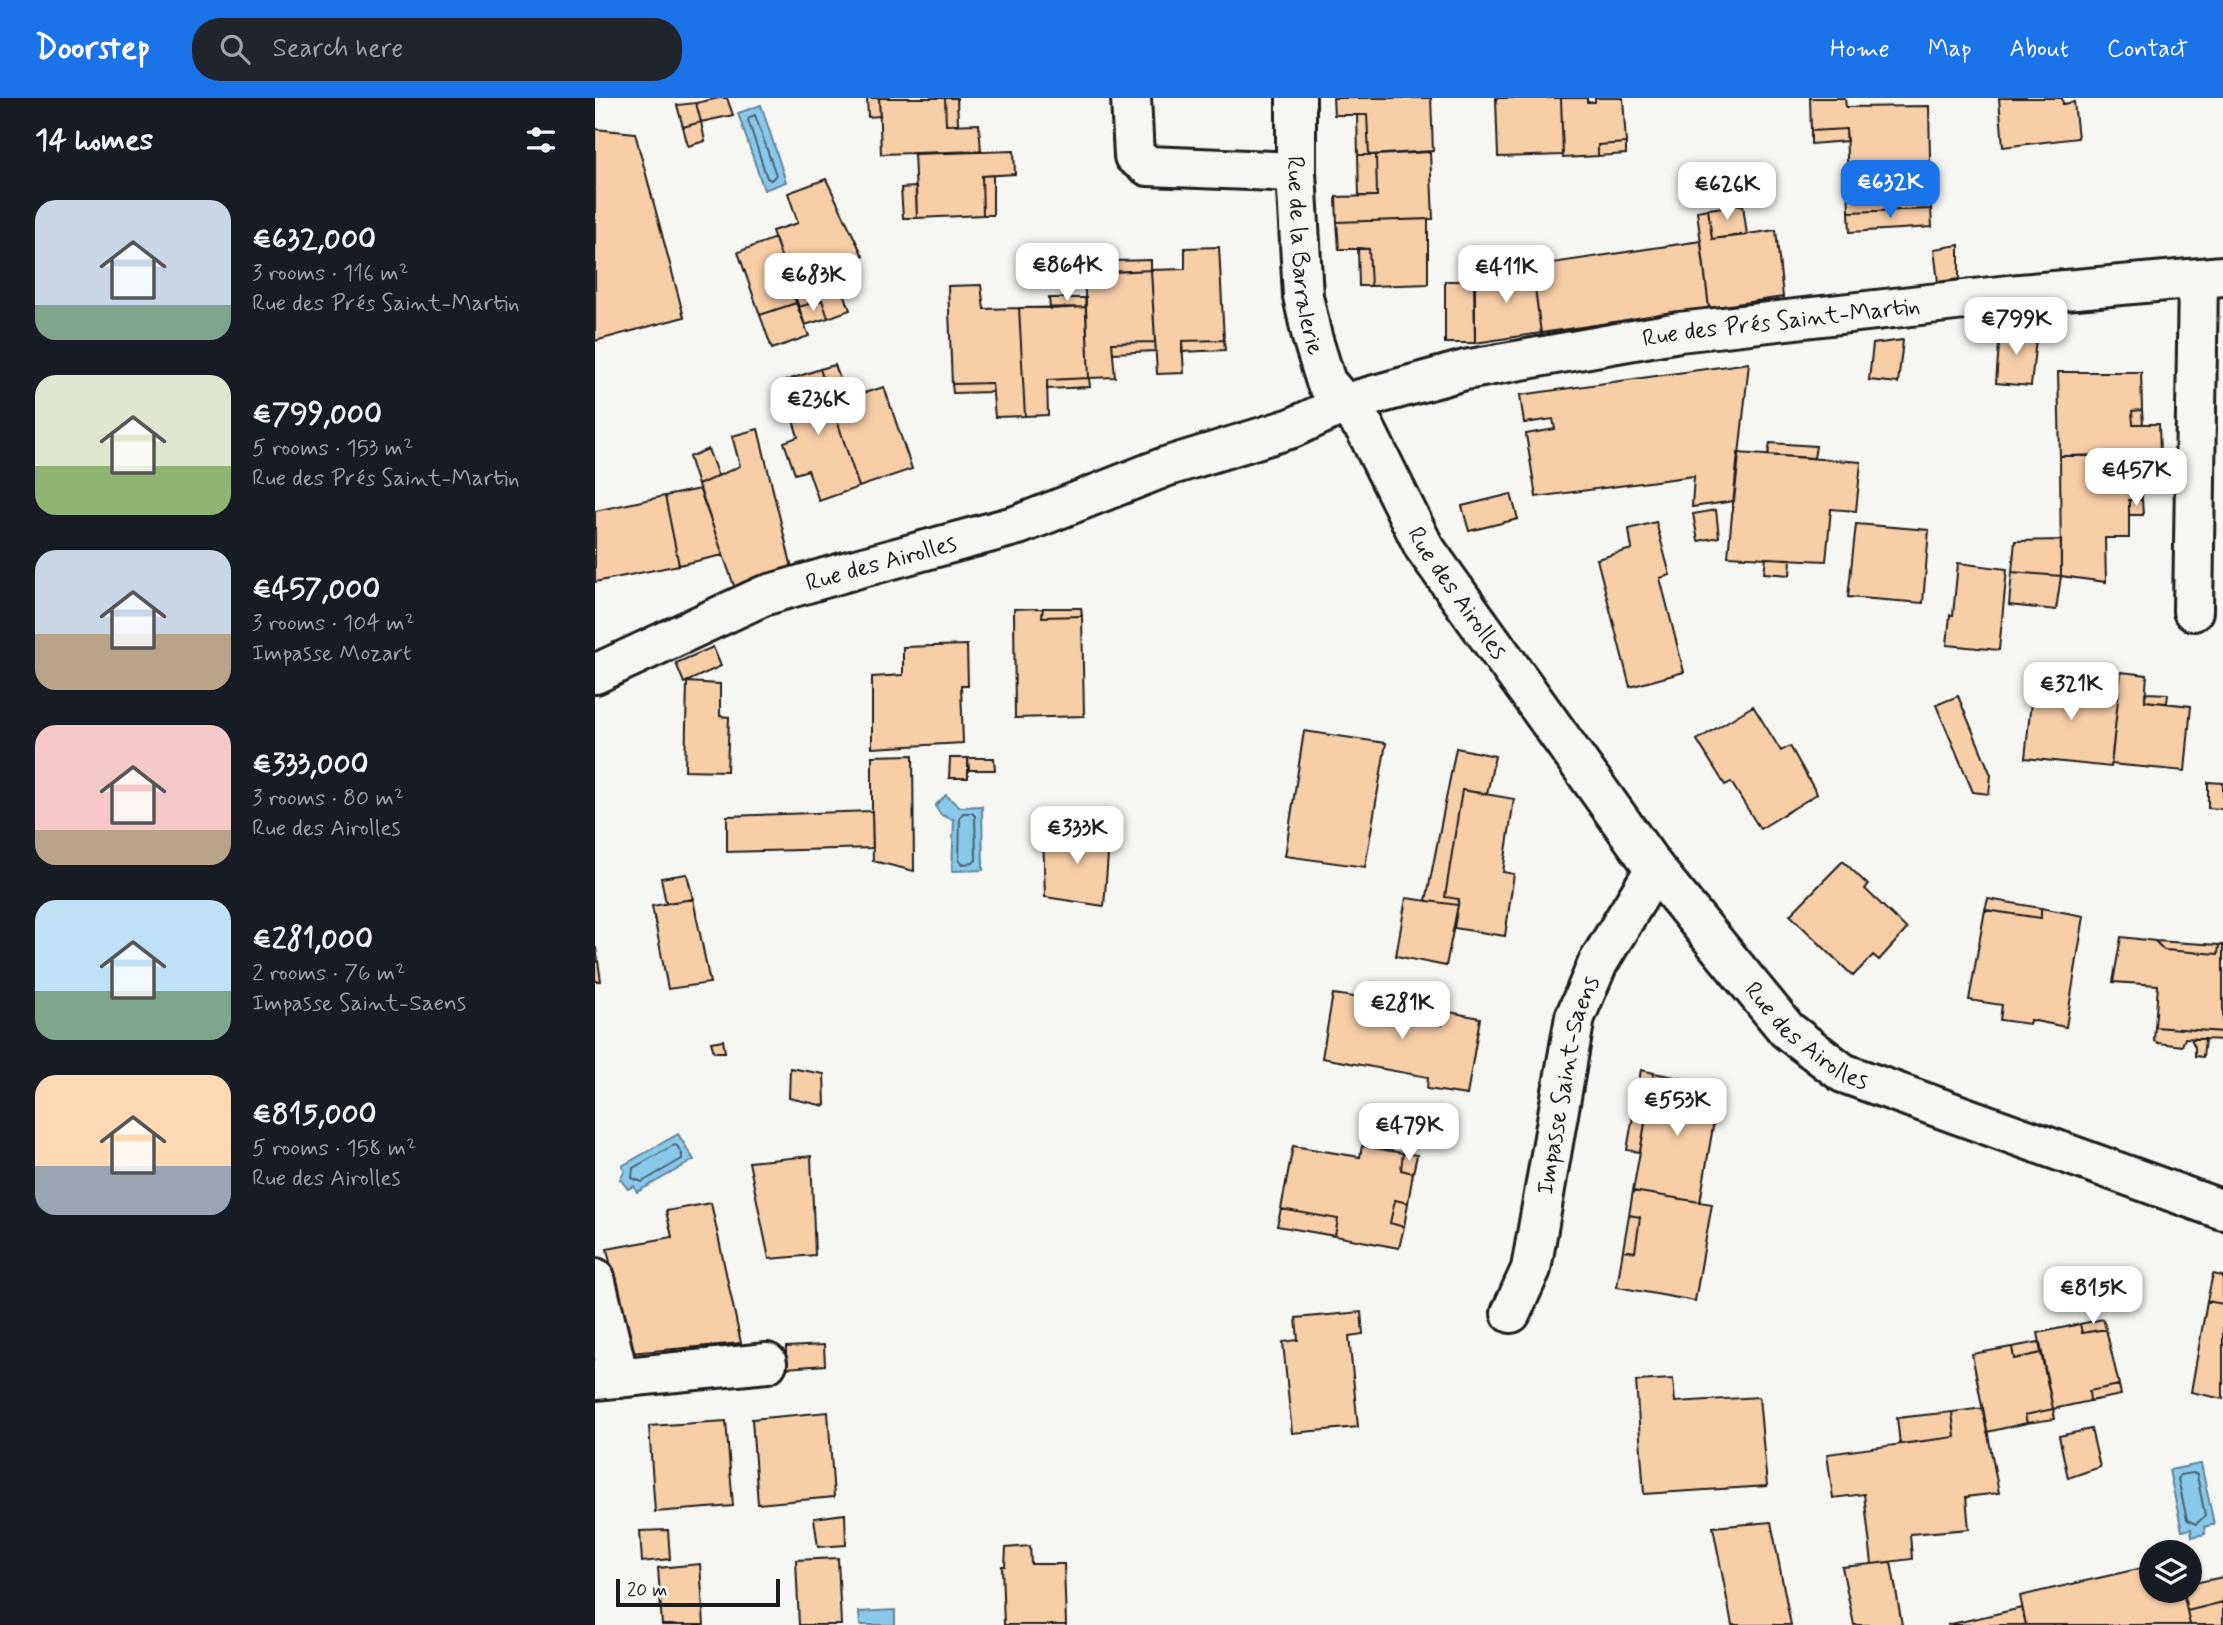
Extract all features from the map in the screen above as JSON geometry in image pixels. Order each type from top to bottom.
[{"type":"street","points":[[1131,98],[1134,156],[1148,166],[1296,172]]},
{"type":"street","name":"Rue de la Barralerie","points":[[1296,98],[1296,172],[1303,296],[1326,382],[1346,403]]},
{"type":"street","points":[[2193,611],[2210,278]]},
{"type":"street","name":"Rue des Prés Saint-Martin","points":[[1346,403],[1465,370],[1679,332],[2009,295],[2210,278]]},
{"type":"street","name":"Rue des Airolles","points":[[595,674],[763,596],[1018,525],[1165,467],[1292,429],[1346,403],[1366,428],[1425,547],[1654,869],[1787,1030],[1843,1073],[2223,1210]]},
{"type":"street","name":"Impasse Saint-Saens","points":[[1511,1313],[1531,1269],[1575,1017],[1598,962],[1654,869]]},
{"type":"street","points":[[595,1278],[607,1379],[767,1363]]},
{"type":"water","points":[[761,105],[786,182],[764,190],[738,113]]},
{"type":"water","points":[[946,795],[959,807],[982,806],[983,870],[952,871],[954,820],[941,815],[935,806]]},
{"type":"water","points":[[678,1134],[694,1160],[637,1192],[634,1186],[628,1189],[620,1179],[625,1171],[622,1166]]},
{"type":"water","points":[[2201,1464],[2214,1524],[2204,1527],[2205,1534],[2192,1537],[2191,1529],[2182,1531],[2169,1470]]},
{"type":"water","points":[[895,1610],[895,1625],[860,1625],[859,1612]]},
{"type":"building","points":[[727,98],[733,115],[701,122],[696,103]]},
{"type":"building","points":[[867,98],[879,98],[880,116],[868,117]]},
{"type":"building","points":[[879,98],[945,98],[946,125],[979,124],[981,151],[881,154]]},
{"type":"building","points":[[945,98],[957,98],[958,124],[946,125]]},
{"type":"building","points":[[1333,98],[1431,98],[1433,151],[1369,155],[1367,115],[1334,115]]},
{"type":"building","points":[[1496,98],[1561,98],[1563,155],[1498,157]]},
{"type":"building","points":[[1561,98],[1587,98],[1587,102],[1595,102],[1595,98],[1623,98],[1626,143],[1598,145],[1598,156],[1563,158]]},
{"type":"building","points":[[1810,98],[1845,98],[1846,107],[1929,106],[1931,209],[1849,212],[1846,129],[1811,131]]},
{"type":"building","points":[[1999,98],[2062,98],[2063,104],[2074,102],[2078,138],[2003,147]]},
{"type":"building","points":[[696,103],[701,122],[683,127],[677,105]]},
{"type":"building","points":[[1357,115],[1367,115],[1369,155],[1358,155]]},
{"type":"building","points":[[701,122],[705,141],[688,146],[683,127]]},
{"type":"building","points":[[595,129],[635,133],[684,317],[595,341]]},
{"type":"building","points":[[1846,129],[1847,141],[1811,144],[1811,131]]},
{"type":"building","points":[[1626,143],[1626,154],[1598,156],[1598,145]]},
{"type":"building","points":[[1014,151],[1015,174],[982,176],[983,215],[917,218],[914,154]]},
{"type":"building","points":[[1430,152],[1433,219],[1337,222],[1336,197],[1377,196],[1376,155]]},
{"type":"building","points":[[1358,155],[1376,155],[1377,196],[1359,196]]},
{"type":"building","points":[[993,175],[993,215],[983,215],[982,176]]},
{"type":"building","points":[[826,179],[863,256],[838,264],[842,274],[838,275],[850,310],[828,318],[822,300],[799,307],[772,231],[798,223],[788,193]]},
{"type":"building","points":[[916,187],[917,218],[903,218],[901,188]]},
{"type":"building","points":[[1743,205],[1747,235],[1712,239],[1708,209]]},
{"type":"building","points":[[1708,209],[1712,239],[1776,230],[1783,297],[1709,308],[1697,211]]},
{"type":"building","points":[[1931,209],[1932,227],[1850,232],[1849,212]]},
{"type":"building","points":[[1428,219],[1428,284],[1371,286],[1369,249],[1339,249],[1337,222]]},
{"type":"building","points":[[775,238],[796,303],[760,315],[738,252]]},
{"type":"building","points":[[1701,241],[1709,308],[1541,333],[1532,266]]},
{"type":"building","points":[[1959,245],[1959,279],[1938,282],[1934,249]]},
{"type":"building","points":[[1219,247],[1224,340],[1182,341],[1184,373],[1157,374],[1151,270],[1185,269],[1185,248]]},
{"type":"building","points":[[1358,248],[1369,249],[1371,286],[1359,286]]},
{"type":"building","points":[[1151,260],[1151,270],[1115,272],[1114,261]]},
{"type":"building","points":[[1532,266],[1541,333],[1475,343],[1475,274]]},
{"type":"building","points":[[1151,270],[1155,342],[1112,343],[1115,377],[1089,378],[1084,273]]},
{"type":"building","points":[[1445,281],[1474,281],[1475,343],[1445,343]]},
{"type":"building","points":[[981,285],[984,309],[1019,308],[1025,416],[995,417],[992,383],[952,384],[948,286]]},
{"type":"building","points":[[1049,298],[1086,298],[1086,307],[1050,309]]},
{"type":"building","points":[[822,300],[828,318],[805,325],[799,307]]},
{"type":"building","points":[[796,303],[809,336],[772,349],[760,315]]},
{"type":"building","points":[[1086,307],[1089,378],[1047,380],[1048,415],[1025,416],[1019,308]]},
{"type":"building","points":[[2037,329],[2031,386],[1996,383],[2000,331]]},
{"type":"building","points":[[1224,340],[1225,350],[1182,352],[1182,341]]},
{"type":"building","points":[[1903,340],[1898,383],[1869,380],[1873,344]]},
{"type":"building","points":[[1155,342],[1156,351],[1113,353],[1112,343]]},
{"type":"building","points":[[1749,363],[1734,501],[1692,507],[1694,476],[1536,497],[1526,434],[1555,429],[1553,419],[1524,423],[1520,395]]},
{"type":"building","points":[[835,365],[847,398],[884,387],[912,469],[859,487],[820,369]]},
{"type":"building","points":[[820,369],[859,487],[819,501],[808,470],[795,474],[784,442],[798,437],[782,382]]},
{"type":"building","points":[[2058,372],[2141,372],[2142,410],[2132,411],[2133,424],[2159,424],[2160,454],[2060,456]]},
{"type":"building","points":[[1089,378],[1090,387],[1047,389],[1047,380]]},
{"type":"building","points":[[992,383],[993,392],[953,393],[952,384]]},
{"type":"building","points":[[2142,410],[2143,424],[2133,424],[2132,411]]},
{"type":"building","points":[[758,429],[792,568],[736,591],[698,485],[740,466],[732,436]]},
{"type":"building","points":[[1770,443],[1816,446],[1814,458],[1768,455]]},
{"type":"building","points":[[708,449],[718,476],[698,485],[689,457]]},
{"type":"building","points":[[1738,453],[1861,462],[1856,511],[1831,509],[1826,561],[1728,556]]},
{"type":"building","points":[[2060,456],[2141,456],[2142,500],[2129,500],[2129,538],[2105,538],[2106,582],[2061,576]]},
{"type":"building","points":[[700,489],[723,555],[679,565],[665,496]]},
{"type":"building","points":[[1511,494],[1518,519],[1469,531],[1462,506]]},
{"type":"building","points":[[665,496],[679,565],[595,582],[595,511]]},
{"type":"building","points":[[2129,500],[2142,500],[2143,515],[2129,515]]},
{"type":"building","points":[[1716,510],[1719,537],[1698,541],[1693,514]]},
{"type":"building","points":[[1656,522],[1670,575],[1660,578],[1684,672],[1630,687],[1597,559],[1632,549],[1629,529]]},
{"type":"building","points":[[1856,524],[1929,530],[1923,603],[1848,597]]},
{"type":"building","points":[[2061,540],[2061,576],[2012,572],[2015,541]]},
{"type":"building","points":[[1766,558],[1791,559],[1790,575],[1764,573]]},
{"type":"building","points":[[1958,563],[2007,569],[1999,650],[1947,645]]},
{"type":"building","points":[[2012,572],[2061,576],[2056,610],[2009,605]]},
{"type":"building","points":[[1043,608],[1081,608],[1082,616],[1042,617]]},
{"type":"building","points":[[1043,608],[1042,617],[1082,616],[1084,716],[1015,718],[1014,609]]},
{"type":"building","points":[[967,645],[968,686],[961,686],[963,743],[872,748],[872,677],[903,675],[903,647]]},
{"type":"building","points":[[713,647],[721,666],[684,683],[676,663]]},
{"type":"building","points":[[2121,672],[2147,675],[2145,701],[2191,706],[2185,771],[2111,764]]},
{"type":"building","points":[[2034,674],[2074,678],[2073,685],[2119,690],[2111,767],[2025,758]]},
{"type":"building","points":[[687,682],[720,684],[720,716],[729,717],[727,771],[685,770]]},
{"type":"building","points":[[2145,693],[2168,694],[2167,703],[2145,701]]},
{"type":"building","points":[[1958,696],[1991,775],[1989,794],[1973,792],[1936,705]]},
{"type":"building","points":[[1753,706],[1781,751],[1790,746],[1817,794],[1760,829],[1731,782],[1725,785],[1697,740]]},
{"type":"building","points":[[1304,731],[1386,743],[1365,867],[1285,856]]},
{"type":"building","points":[[1456,748],[1495,756],[1487,794],[1462,790],[1445,897],[1459,899],[1458,905],[1426,901]]},
{"type":"building","points":[[913,755],[914,871],[873,861],[872,811],[872,756]]},
{"type":"building","points":[[950,758],[968,758],[968,778],[949,778]]},
{"type":"building","points":[[968,758],[994,758],[995,770],[969,770]]},
{"type":"building","points":[[2208,782],[2223,783],[2223,809],[2208,808]]},
{"type":"building","points":[[1462,790],[1514,799],[1503,872],[1514,874],[1505,936],[1454,928],[1459,899],[1445,897]]},
{"type":"building","points":[[872,811],[873,848],[727,852],[727,816]]},
{"type":"building","points":[[1110,830],[1104,906],[1045,897],[1043,834]]},
{"type":"building","points":[[1843,861],[1868,885],[1865,889],[1907,929],[1879,960],[1873,955],[1853,976],[1790,915]]},
{"type":"building","points":[[687,874],[693,899],[666,903],[661,878]]},
{"type":"building","points":[[1406,898],[1458,905],[1446,966],[1396,956]]},
{"type":"building","points":[[693,899],[710,983],[668,989],[652,906]]},
{"type":"building","points":[[1988,899],[2041,908],[2041,918],[1985,910]]},
{"type":"building","points":[[2041,908],[2084,916],[2066,1027],[2030,1020],[2029,1024],[2000,1020],[2002,1005],[1969,1000],[1985,910],[2041,918]]},
{"type":"building","points":[[2121,937],[2155,941],[2164,950],[2218,954],[2219,945],[2223,945],[2223,1032],[2155,1027],[2158,985],[2113,982]]},
{"type":"building","points":[[2155,941],[2219,945],[2218,954],[2164,950]]},
{"type":"building","points":[[596,948],[601,981],[595,981]]},
{"type":"building","points":[[1370,987],[1400,994],[1397,1018],[1441,1025],[1444,1011],[1480,1018],[1467,1095],[1427,1089],[1428,1077],[1322,1058],[1333,994],[1367,999]]},
{"type":"building","points":[[2155,1027],[2223,1032],[2223,1040],[2185,1038],[2182,1046],[2158,1043],[2154,1041]]},
{"type":"building","points":[[2191,1039],[2205,1039],[2203,1057],[2195,1056]]},
{"type":"building","points":[[723,1040],[725,1052],[714,1052],[711,1042]]},
{"type":"building","points":[[790,1068],[824,1074],[825,1106],[789,1098]]},
{"type":"building","points":[[1641,1070],[1654,1073],[1640,1152],[1627,1150]]},
{"type":"building","points":[[1654,1073],[1720,1086],[1700,1202],[1633,1191]]},
{"type":"building","points":[[1293,1146],[1360,1157],[1362,1146],[1403,1153],[1401,1170],[1413,1173],[1408,1203],[1395,1200],[1390,1223],[1404,1227],[1399,1248],[1335,1236],[1338,1219],[1281,1209]]},
{"type":"building","points":[[1403,1153],[1417,1155],[1413,1173],[1401,1170]]},
{"type":"building","points":[[811,1156],[815,1255],[769,1259],[749,1162]]},
{"type":"building","points":[[1633,1191],[1712,1204],[1695,1301],[1617,1287],[1623,1250],[1635,1252],[1640,1217],[1629,1215]]},
{"type":"building","points":[[1395,1200],[1408,1203],[1404,1227],[1390,1223]]},
{"type":"building","points":[[711,1203],[741,1343],[630,1353],[607,1249],[672,1237],[666,1211]]},
{"type":"building","points":[[1281,1209],[1338,1219],[1335,1236],[1277,1226]]},
{"type":"building","points":[[1629,1215],[1640,1217],[1635,1252],[1623,1250]]},
{"type":"building","points":[[2213,1274],[2223,1276],[2223,1304],[2207,1301]]},
{"type":"building","points":[[2207,1301],[2223,1304],[2223,1399],[2191,1392]]},
{"type":"building","points":[[1361,1312],[1363,1334],[1349,1336],[1358,1427],[1292,1433],[1283,1342],[1298,1340],[1296,1318]]},
{"type":"building","points":[[2103,1319],[2106,1329],[2082,1333],[2080,1324]]},
{"type":"building","points":[[2080,1324],[2082,1333],[2106,1329],[2119,1385],[2089,1391],[2090,1401],[2053,1409],[2038,1333]]},
{"type":"building","points":[[2039,1342],[2041,1353],[2014,1359],[2012,1347]]},
{"type":"building","points":[[824,1345],[825,1365],[786,1368],[786,1347]]},
{"type":"building","points":[[2012,1347],[2014,1359],[2041,1353],[2053,1409],[2025,1415],[2027,1423],[1987,1432],[1972,1354]]},
{"type":"building","points":[[1673,1379],[1675,1402],[1759,1397],[1767,1486],[1644,1494],[1636,1381]]},
{"type":"building","points":[[2119,1385],[2121,1395],[2090,1401],[2089,1391]]},
{"type":"building","points":[[1983,1408],[1999,1493],[1966,1497],[1969,1529],[1910,1534],[1912,1559],[1872,1564],[1864,1494],[1833,1498],[1827,1454],[1955,1437],[1952,1412]]},
{"type":"building","points":[[2053,1409],[2055,1419],[2027,1423],[2025,1415]]},
{"type":"building","points":[[828,1412],[834,1497],[758,1504],[752,1419]]},
{"type":"building","points":[[1952,1412],[1955,1437],[1900,1444],[1897,1418]]},
{"type":"building","points":[[726,1421],[733,1506],[655,1512],[649,1426]]},
{"type":"building","points":[[2091,1429],[2100,1467],[2068,1478],[2059,1436]]},
{"type":"building","points":[[845,1514],[846,1545],[818,1547],[814,1518]]},
{"type":"building","points":[[1771,1522],[1791,1625],[1732,1625],[1713,1527]]},
{"type":"building","points":[[668,1530],[670,1559],[642,1562],[640,1531]]},
{"type":"building","points":[[1030,1546],[1031,1564],[1064,1564],[1066,1625],[1004,1625],[1002,1566],[1005,1566],[1006,1548]]},
{"type":"building","points":[[838,1558],[841,1625],[799,1625],[796,1560]]},
{"type":"building","points":[[1891,1562],[1902,1625],[1854,1625],[1842,1567]]},
{"type":"building","points":[[700,1564],[704,1625],[662,1625],[658,1568]]},
{"type":"building","points":[[2139,1569],[2139,1603],[2185,1603],[2190,1625],[2026,1625],[2020,1596]]},
{"type":"building","points":[[2223,1577],[2223,1602],[2187,1611],[2185,1603],[2202,1603],[2202,1581]]},
{"type":"building","points":[[2223,1602],[2223,1625],[2190,1625],[2187,1611]]},
{"type":"building","points":[[2022,1608],[2026,1625],[1947,1625]]}]
